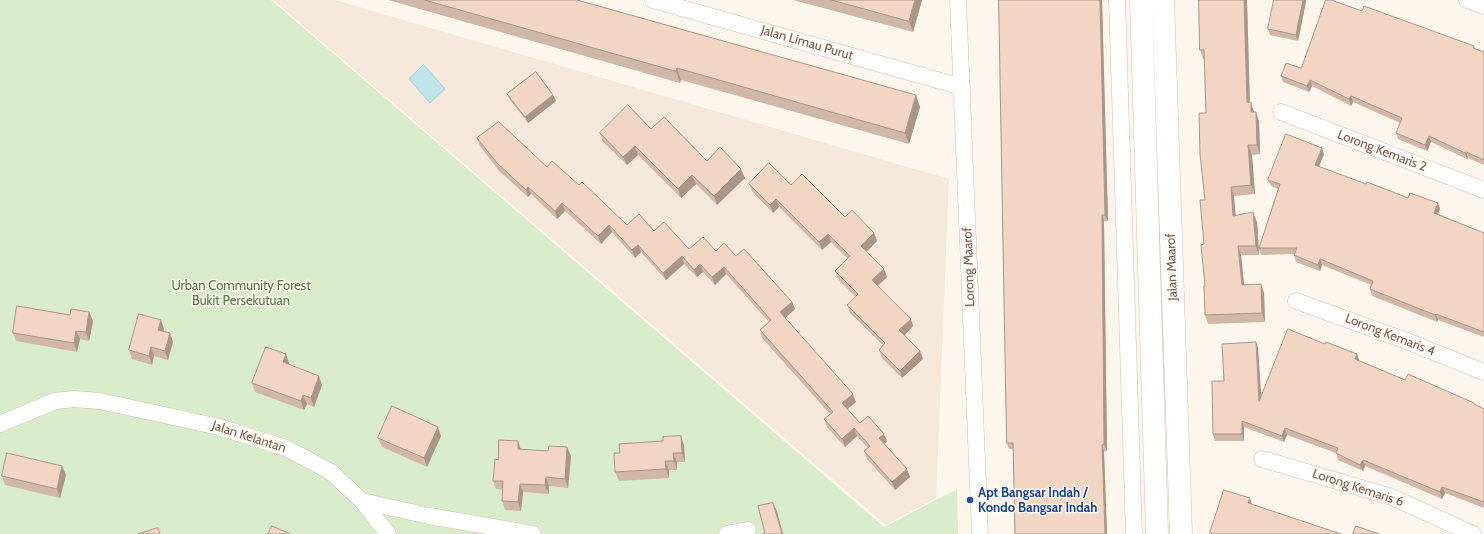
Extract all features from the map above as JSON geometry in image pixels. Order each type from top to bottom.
[{"type":"main road","name":"Jalan Maarof","points":[[1141,0],[1157,534]]},
{"type":"main road","name":"Jalan Maarof","points":[[1163,0],[1181,534]]},
{"type":"street","name":"Jalan Limau Purut","points":[[653,0],[962,87]]},
{"type":"street","name":"Lorong Maarof","points":[[958,0],[980,534]]},
{"type":"street","points":[[1117,0],[1134,534]]},
{"type":"street","points":[[1467,0],[1484,6]]},
{"type":"street","name":"Lorong Kemaris 2","points":[[1281,112],[1484,190]]},
{"type":"street","name":"Lorong Kemaris 4","points":[[1296,301],[1404,340],[1484,372]]},
{"type":"street","name":"Jalan Kelantan","points":[[0,424],[55,401],[74,400],[100,401],[193,420],[286,448],[331,472],[362,501],[388,534]]},
{"type":"street","name":"Lorong Kemaris 6","points":[[1262,459],[1392,497],[1473,534]]},
{"type":"street","points":[[362,501],[429,516],[533,534]]},
{"type":"street","points":[[727,534],[748,530]]},
{"type":"shaded area","points":[[273,0],[335,0],[949,179],[936,498],[886,525]]},
{"type":"green space","name":"Urban Community Forest Bukit Persekutuan","points":[[0,0],[271,0],[884,527],[957,489],[958,534],[0,534]]},
{"type":"water","points":[[424,65],[445,89],[430,103],[409,79]]},
{"type":"building","points":[[425,0],[577,0],[916,95],[905,133],[677,68],[676,71]]},
{"type":"building","points":[[832,0],[915,0],[909,21]]},
{"type":"building","points":[[999,0],[1100,0],[1105,215],[1102,215],[1104,444],[1102,445],[1105,534],[1015,534],[1013,443],[1007,443]]},
{"type":"building","points":[[1199,0],[1244,0],[1247,102],[1251,103],[1251,112],[1256,112],[1257,145],[1248,145],[1251,185],[1231,187],[1233,216],[1253,212],[1256,246],[1238,246],[1242,285],[1261,284],[1262,313],[1205,315],[1205,286],[1201,245],[1204,244],[1200,200],[1205,200],[1200,154],[1199,113],[1206,113],[1204,50],[1200,50]]},
{"type":"building","points":[[1274,0],[1303,0],[1296,35],[1268,29]]},
{"type":"building","points":[[1326,0],[1331,0],[1362,11],[1364,6],[1474,46],[1473,48],[1484,52],[1484,160],[1429,136],[1425,145],[1396,133],[1402,118],[1351,96],[1349,99],[1310,80],[1307,86],[1281,76],[1286,63],[1301,68]]},
{"type":"building","points":[[536,72],[553,95],[525,117],[507,94]]},
{"type":"building","points":[[628,105],[651,129],[664,117],[707,161],[720,147],[741,169],[714,196],[692,175],[678,189],[635,146],[623,157],[600,133]]},
{"type":"building","points":[[499,122],[547,167],[552,161],[579,185],[582,182],[627,225],[639,214],[654,231],[664,222],[689,249],[703,237],[716,251],[724,243],[736,256],[744,249],[792,302],[780,312],[853,394],[842,403],[860,423],[868,416],[884,434],[879,438],[907,469],[892,482],[864,451],[870,446],[854,428],[842,439],[824,419],[833,412],[760,330],[771,320],[724,267],[712,277],[700,264],[694,270],[682,256],[663,273],[638,245],[632,250],[609,225],[598,236],[562,203],[555,211],[528,187],[526,190],[497,163],[477,138]]},
{"type":"building","points":[[1286,134],[1322,148],[1315,165],[1366,184],[1367,182],[1408,198],[1410,193],[1438,203],[1434,213],[1484,233],[1484,332],[1436,314],[1435,315],[1370,289],[1373,281],[1320,259],[1318,265],[1294,255],[1297,248],[1259,248],[1280,184],[1268,180]]},
{"type":"building","points":[[769,163],[791,185],[802,174],[845,217],[852,210],[874,233],[861,246],[884,269],[872,280],[911,319],[899,330],[920,351],[900,371],[879,350],[885,343],[847,305],[858,294],[835,271],[850,256],[828,234],[819,242],[776,199],[770,205],[749,184]]},
{"type":"building","points":[[17,306],[70,315],[71,309],[89,312],[86,332],[76,331],[74,343],[13,333]]},
{"type":"building","points":[[139,314],[161,320],[158,330],[170,333],[165,351],[151,347],[149,356],[129,350]]},
{"type":"building","points":[[1288,329],[1325,344],[1326,342],[1357,354],[1355,359],[1405,380],[1408,374],[1474,403],[1484,409],[1484,502],[1442,487],[1440,492],[1363,460],[1360,465],[1336,453],[1338,448],[1285,428],[1282,436],[1242,421],[1242,434],[1213,434],[1212,381],[1224,381],[1222,344],[1256,342],[1259,401]]},
{"type":"building","points":[[266,347],[286,354],[283,362],[319,376],[311,398],[303,395],[301,401],[252,383]]},
{"type":"building","points":[[392,406],[438,427],[424,458],[378,438]]},
{"type":"building","points":[[681,436],[682,453],[673,453],[674,461],[665,461],[666,469],[615,472],[614,453],[620,453],[619,444],[663,441],[663,437]]},
{"type":"building","points":[[499,440],[518,441],[518,449],[548,451],[549,446],[567,447],[565,479],[546,477],[545,485],[520,484],[518,502],[502,501],[503,481],[493,481],[495,459],[498,460]]},
{"type":"building","points":[[7,453],[62,466],[57,489],[2,476]]},
{"type":"building","points":[[1224,490],[1250,498],[1248,503],[1341,534],[1210,533]]},
{"type":"building","points":[[773,503],[782,534],[763,534],[765,533],[758,506]]},
{"type":"building","points":[[272,526],[290,534],[268,534]]},
{"type":"building","points":[[1356,526],[1379,534],[1353,534]]},
{"type":"building","points":[[158,528],[160,534],[138,534]]},
{"type":"place","name":"Apt Bangsar Indah / Kondo Bangsar Indah","points":[[970,500]]}]
